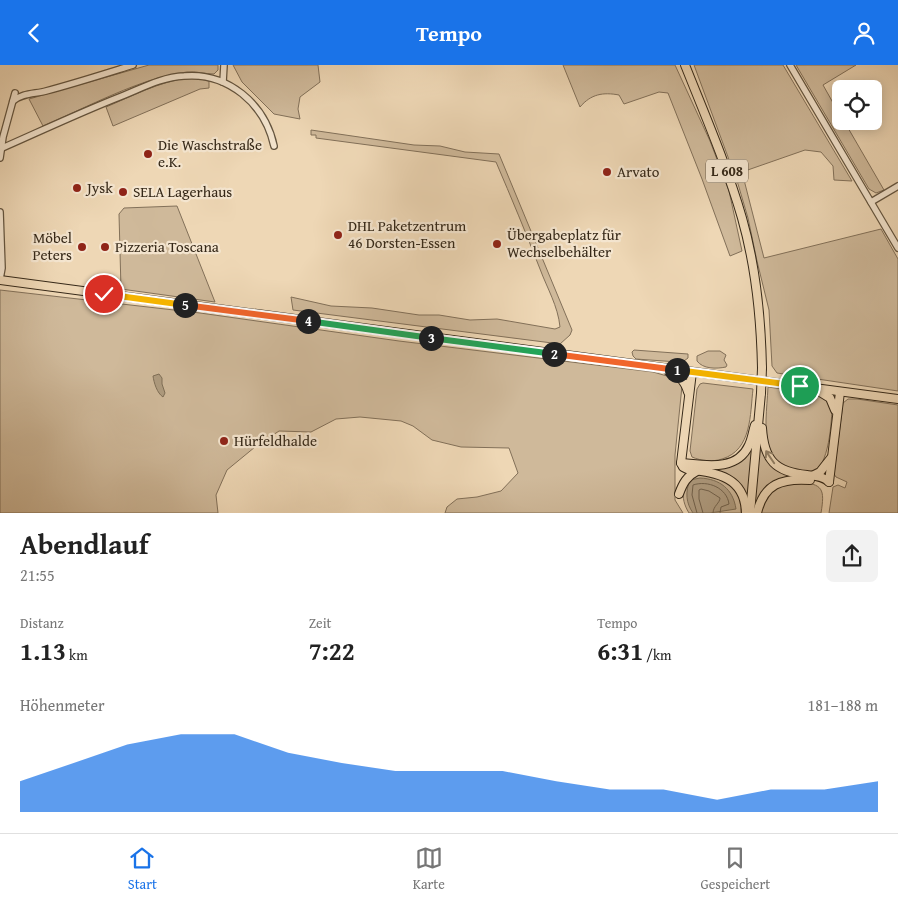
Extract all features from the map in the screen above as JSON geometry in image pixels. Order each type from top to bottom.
[{"type":"main road","name":"L 608","points":[[685,65],[743,219],[758,298],[762,368],[750,513]]},
{"type":"main road","points":[[0,279],[898,399]]},
{"type":"main road","points":[[660,368],[679,377],[687,388],[688,397]]},
{"type":"main road","points":[[692,372],[681,463],[683,467],[720,475],[736,485],[744,501],[746,513]]},
{"type":"main road","points":[[813,388],[830,398],[836,412]]},
{"type":"main road","points":[[829,482],[840,391]]},
{"type":"main road","points":[[681,463],[718,465],[728,464],[738,459],[749,445],[760,406]]},
{"type":"main road","points":[[760,406],[764,445],[772,462],[785,471],[824,477],[829,482]]},
{"type":"main road","points":[[812,475],[820,472],[831,458]]},
{"type":"main road","points":[[679,494],[690,474],[698,471]]},
{"type":"main road","points":[[756,513],[763,496],[779,482],[802,479],[829,482]]},
{"type":"street","points":[[13,101],[19,96],[48,91],[133,65]]},
{"type":"street","points":[[223,82],[224,65]]},
{"type":"street","points":[[790,65],[898,248]]},
{"type":"street","points":[[0,149],[100,105],[161,81],[180,76],[194,75],[223,82],[241,93],[258,109],[269,127],[274,146]]},
{"type":"street","points":[[0,158],[0,149],[15,93]]},
{"type":"street","points":[[871,202],[898,186]]},
{"type":"street","points":[[0,212],[2,268],[0,279]]},
{"type":"shaded area","points":[[149,65],[218,65],[218,70],[214,74],[187,72],[152,80],[114,94],[43,126],[29,99]]},
{"type":"shaded area","points":[[233,65],[318,65],[320,82],[300,97],[298,109],[300,119],[274,114],[242,82]]},
{"type":"shaded area","points":[[563,65],[675,65],[710,141],[729,191],[742,251],[730,256],[668,93],[659,92],[624,104],[619,95],[603,94],[588,99],[580,107]]},
{"type":"shaded area","points":[[694,65],[783,65],[852,181],[834,180],[833,166],[821,152],[805,150],[742,172],[764,258],[881,229],[898,259],[898,391],[777,373],[772,366],[769,310],[748,218],[738,184]]},
{"type":"shaded area","points":[[796,65],[856,65],[823,85],[832,101],[832,126]]},
{"type":"shaded area","points":[[187,78],[209,81],[209,88],[200,89],[113,126],[106,107],[156,86]]},
{"type":"shaded area","points":[[311,130],[414,145],[440,146],[465,152],[499,154],[572,330],[570,335],[560,344],[293,310],[291,297],[331,306],[372,308],[470,320],[497,319],[555,329],[560,327],[552,297],[496,162],[316,138],[316,135],[311,135]]},
{"type":"shaded area","points":[[834,130],[849,130],[884,190],[876,193],[869,189]]},
{"type":"shaded area","points":[[177,206],[215,302],[121,289],[119,214],[124,208]]},
{"type":"shaded area","points":[[0,290],[200,313],[399,341],[653,372],[674,378],[682,386],[675,455],[675,500],[683,513],[445,513],[447,507],[457,499],[477,497],[501,491],[518,473],[509,448],[461,447],[432,440],[413,426],[401,421],[360,417],[336,419],[311,432],[279,431],[255,447],[227,470],[216,495],[218,513],[0,513]]},
{"type":"shaded area","points":[[634,350],[688,354],[688,358],[678,362],[636,359],[632,352]]},
{"type":"shaded area","points":[[708,351],[720,351],[726,355],[724,360],[727,365],[726,367],[710,368],[700,364],[697,361],[697,356]]},
{"type":"shaded area","points":[[703,383],[753,389],[750,420],[744,439],[739,448],[732,454],[718,460],[707,461],[692,457],[690,451],[697,389]]},
{"type":"shaded area","points":[[768,387],[823,395],[832,405],[826,453],[818,469],[807,473],[789,470],[778,463],[771,455],[766,428]]},
{"type":"shaded area","points":[[848,399],[898,405],[898,513],[829,513],[833,487],[838,485],[845,488],[847,482],[836,477],[834,474],[843,403]]},
{"type":"shaded area","points":[[753,443],[747,502],[733,479],[724,473],[709,468],[721,468]]},
{"type":"shaded area","points":[[760,443],[765,456],[801,477],[775,482],[753,513]]},
{"type":"shaded area","points":[[699,473],[716,477],[729,483],[738,494],[741,513],[689,513],[684,501],[684,490],[689,481]]},
{"type":"shaded area","points":[[799,482],[818,486],[823,498],[821,513],[759,513],[773,490],[783,485]]},
{"type":"water","points":[[159,374],[162,378],[165,393],[163,397],[157,390],[153,379],[153,376]]},
{"type":"water","points":[[700,478],[714,480],[724,486],[732,496],[736,509],[710,513],[693,513],[687,497],[687,489],[690,480]]},
{"type":"place","name":"Die Waschstraße e.K.","points":[[148,154]]},
{"type":"place","name":"Arvato","points":[[607,172]]},
{"type":"place","name":"Jysk","points":[[77,188]]},
{"type":"place","name":"SELA Lagerhaus","points":[[123,192]]},
{"type":"place","name":"DHL Paketzentrum 46 Dorsten-Essen","points":[[338,235]]},
{"type":"place","name":"Übergabeplatz für Wechselbehälter","points":[[497,244]]},
{"type":"place","name":"Möbel Peters","points":[[82,247]]},
{"type":"place","name":"Pizzeria Toscana","points":[[105,247]]},
{"type":"place","name":"Hürfeldhalde","points":[[224,441]]},
{"type":"route","points":[[104,294],[800,386]]}]
